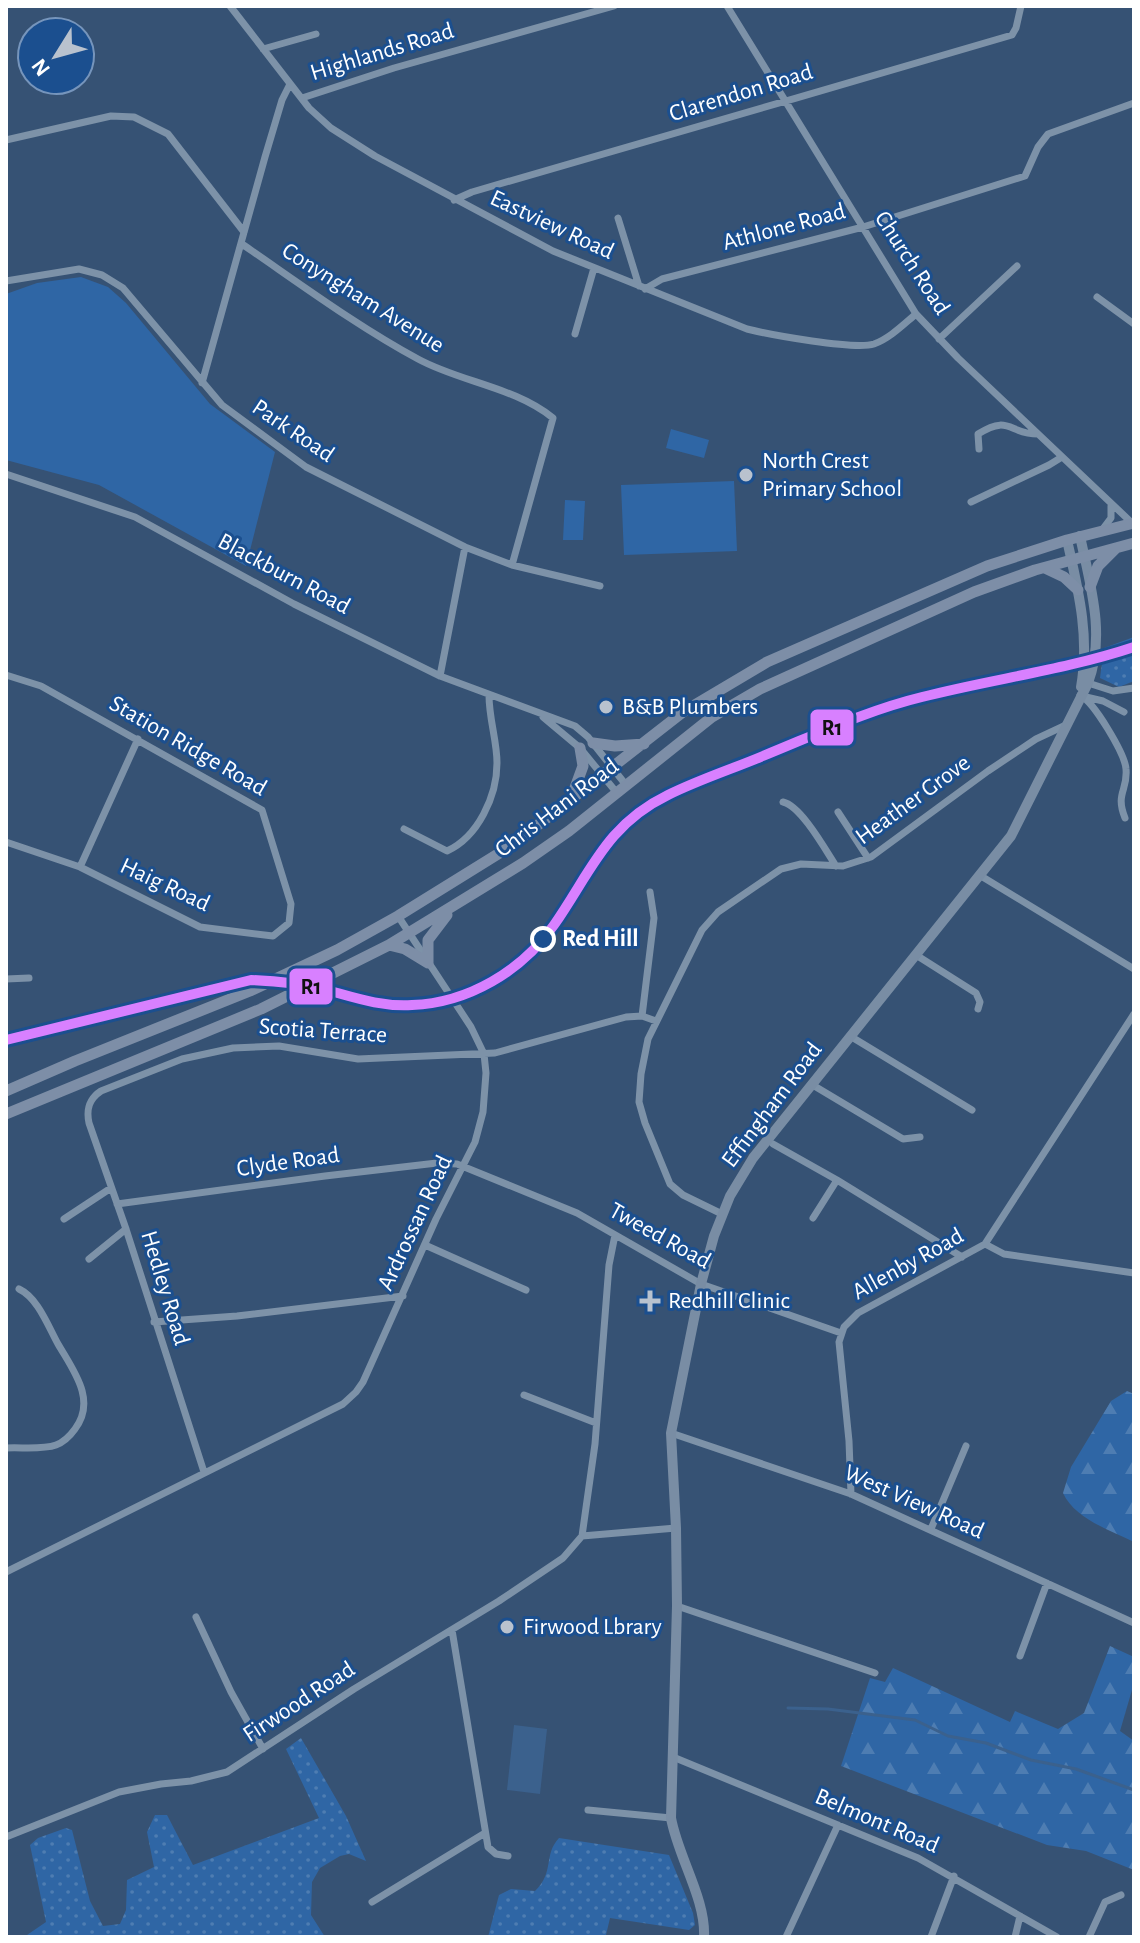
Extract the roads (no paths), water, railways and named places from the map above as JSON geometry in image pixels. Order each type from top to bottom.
[{"type":"main road","name":"Chris Hani Road","points":[[6,1091],[250,991],[337,950],[398,916],[511,846],[683,712],[767,662],[987,566],[1080,536],[1133,523]]},
{"type":"main road","name":"Chris Hani Road","points":[[6,1114],[261,1009],[409,934],[523,863],[712,717],[760,689],[974,592],[1071,559],[1134,543]]},
{"type":"main road","points":[[1044,568],[1084,588],[1098,566],[1115,548]]},
{"type":"main road","points":[[593,743],[615,746],[644,744]]},
{"type":"main road","points":[[570,801],[581,777],[583,760],[580,748]]},
{"type":"main road","points":[[428,963],[428,940],[453,908]]},
{"type":"main road","points":[[389,945],[405,949],[428,963]]},
{"type":"street","name":"Eastview Road","points":[[230,6],[290,84],[331,128],[454,200],[594,268],[747,329],[772,335],[859,345],[880,341],[916,314]]},
{"type":"street","name":"Highlands Road","points":[[302,98],[394,68],[614,6]]},
{"type":"street","name":"Church Road","points":[[727,6],[916,314],[1133,523]]},
{"type":"street","name":"Clarendon Road","points":[[454,200],[472,192],[1012,35],[1021,6]]},
{"type":"street","points":[[263,49],[316,34]]},
{"type":"street","points":[[202,383],[282,100],[290,84]]},
{"type":"street","name":"Athlone Road","points":[[642,288],[662,279],[863,227],[1025,176],[1038,147],[1048,134],[1134,103]]},
{"type":"street","points":[[6,140],[111,116],[142,120],[168,134],[244,232]]},
{"type":"street","points":[[618,218],[642,288]]},
{"type":"street","name":"Conyngham Avenue","points":[[242,244],[417,359],[511,396],[553,418],[512,565]]},
{"type":"street","points":[[939,339],[1017,266]]},
{"type":"street","points":[[575,334],[594,268]]},
{"type":"street","name":"Park Road","points":[[6,281],[63,270],[89,270],[102,275],[117,283],[133,299],[202,383],[240,420],[306,467],[465,547],[512,565],[600,586]]},
{"type":"street","points":[[1097,297],[1134,324]]},
{"type":"street","points":[[979,449],[978,434],[1002,424],[1024,434],[1038,434]]},
{"type":"street","points":[[971,502],[1062,457]]},
{"type":"street","name":"Blackburn Road","points":[[6,474],[135,517],[294,604],[440,676],[575,726],[593,743],[622,789]]},
{"type":"street","points":[[1100,532],[1111,518],[1110,504]]},
{"type":"street","name":"Effingham Road","points":[[1080,536],[1084,556],[1084,588]]},
{"type":"street","name":"Effingham Road","points":[[706,1936],[704,1920],[674,1836],[671,1818],[677,1606],[671,1433],[701,1284],[722,1214],[753,1158],[1016,829],[1083,696],[1085,682],[1094,666],[1097,635],[1067,540]]},
{"type":"street","points":[[440,676],[465,547]]},
{"type":"street","name":"Station Ridge Road","points":[[6,675],[41,686],[262,810],[291,904]]},
{"type":"street","points":[[1085,682],[1113,691],[1134,688]]},
{"type":"street","points":[[404,829],[444,850],[451,850],[476,828],[487,806],[497,764],[489,695]]},
{"type":"street","points":[[1083,696],[1103,701],[1124,712]]},
{"type":"street","points":[[1083,696],[1125,763],[1126,776],[1120,800],[1125,818]]},
{"type":"street","name":"Blackburn Road","points":[[542,716],[608,771],[622,789]]},
{"type":"street","name":"Heather Grove","points":[[722,1214],[683,1195],[670,1184],[645,1123],[639,1094],[645,1051],[656,1021],[702,930],[718,912],[781,869],[801,864],[836,866],[859,863],[868,858],[988,771],[1036,739],[1068,724]]},
{"type":"street","points":[[80,867],[138,739]]},
{"type":"street","points":[[783,802],[798,812],[836,866]]},
{"type":"street","points":[[838,812],[868,858]]},
{"type":"street","name":"Haig Road","points":[[6,842],[80,867],[200,927],[273,936],[289,923],[291,904]]},
{"type":"street","points":[[981,876],[1134,969]]},
{"type":"street","points":[[650,892],[654,918],[642,1016],[656,1021]]},
{"type":"street","name":"Ardrossan Road","points":[[6,1572],[350,1399],[363,1382],[475,1142],[483,1112],[486,1073],[484,1054],[466,1017],[398,916]]},
{"type":"street","points":[[916,955],[976,993],[980,1002],[978,1009]]},
{"type":"street","points":[[6,979],[29,978]]},
{"type":"street","name":"Allenby Road","points":[[851,1494],[849,1441],[838,1351],[841,1333],[858,1313],[985,1244],[1134,1014]]},
{"type":"street","name":"Scotia Terrace","points":[[88,1116],[91,1101],[101,1091],[182,1059],[233,1048],[279,1046],[358,1059],[484,1054],[522,1047],[626,1017],[642,1016]]},
{"type":"street","points":[[850,1036],[972,1110]]},
{"type":"street","points":[[811,1084],[903,1139],[920,1137]]},
{"type":"street","name":"Hedley Road","points":[[88,1116],[204,1472]]},
{"type":"street","points":[[773,1144],[962,1257]]},
{"type":"street","name":"Clyde Road","points":[[117,1204],[412,1166],[464,1165]]},
{"type":"street","name":"Tweed Road","points":[[464,1165],[561,1206],[701,1284],[841,1333]]},
{"type":"street","points":[[813,1218],[837,1180]]},
{"type":"street","points":[[64,1219],[111,1188]]},
{"type":"street","points":[[89,1259],[126,1229]]},
{"type":"street","points":[[615,1235],[610,1253],[596,1423],[582,1536],[676,1528]]},
{"type":"street","points":[[985,1244],[1004,1254],[1134,1273]]},
{"type":"street","points":[[425,1245],[526,1290]]},
{"type":"street","points":[[6,1448],[43,1447],[60,1443],[68,1438],[80,1421],[85,1402],[78,1379],[43,1317],[30,1296],[19,1289]]},
{"type":"street","points":[[154,1322],[237,1316],[403,1296]]},
{"type":"street","points":[[524,1395],[596,1423]]},
{"type":"street","name":"West View Road","points":[[671,1433],[851,1494],[1134,1623]]},
{"type":"street","points":[[931,1529],[966,1446]]},
{"type":"street","name":"Firwood Road","points":[[6,1837],[119,1792],[227,1772],[556,1563],[582,1536]]},
{"type":"street","points":[[1020,1656],[1047,1583]]},
{"type":"street","points":[[677,1606],[875,1673]]},
{"type":"street","points":[[196,1617],[231,1692],[263,1749]]},
{"type":"street","points":[[452,1630],[488,1847],[492,1852],[508,1856]]},
{"type":"street","name":"Belmont Road","points":[[673,1757],[918,1858],[1057,1937]]},
{"type":"street","points":[[588,1810],[671,1818]]},
{"type":"street","points":[[780,1936],[838,1825]]},
{"type":"street","points":[[372,1902],[485,1833]]},
{"type":"street","points":[[931,1937],[954,1876]]},
{"type":"street","points":[[1089,1937],[1105,1902],[1121,1895]]},
{"type":"street","points":[[1015,1937],[1020,1916]]},
{"type":"waterway","points":[[788,1708],[828,1709],[915,1720],[948,1736],[986,1743],[1031,1760],[1076,1769],[1134,1790]]},
{"type":"place","name":"North Crest Primary School","points":[[746,475]]},
{"type":"place","name":"B&B Plumbers","points":[[606,707]]},
{"type":"place","name":"Red Hill","points":[[543,939]]},
{"type":"place","name":"Redhill Clinic","points":[[650,1301]]},
{"type":"place","name":"Firwood Lbrary","points":[[507,1627]]}]
